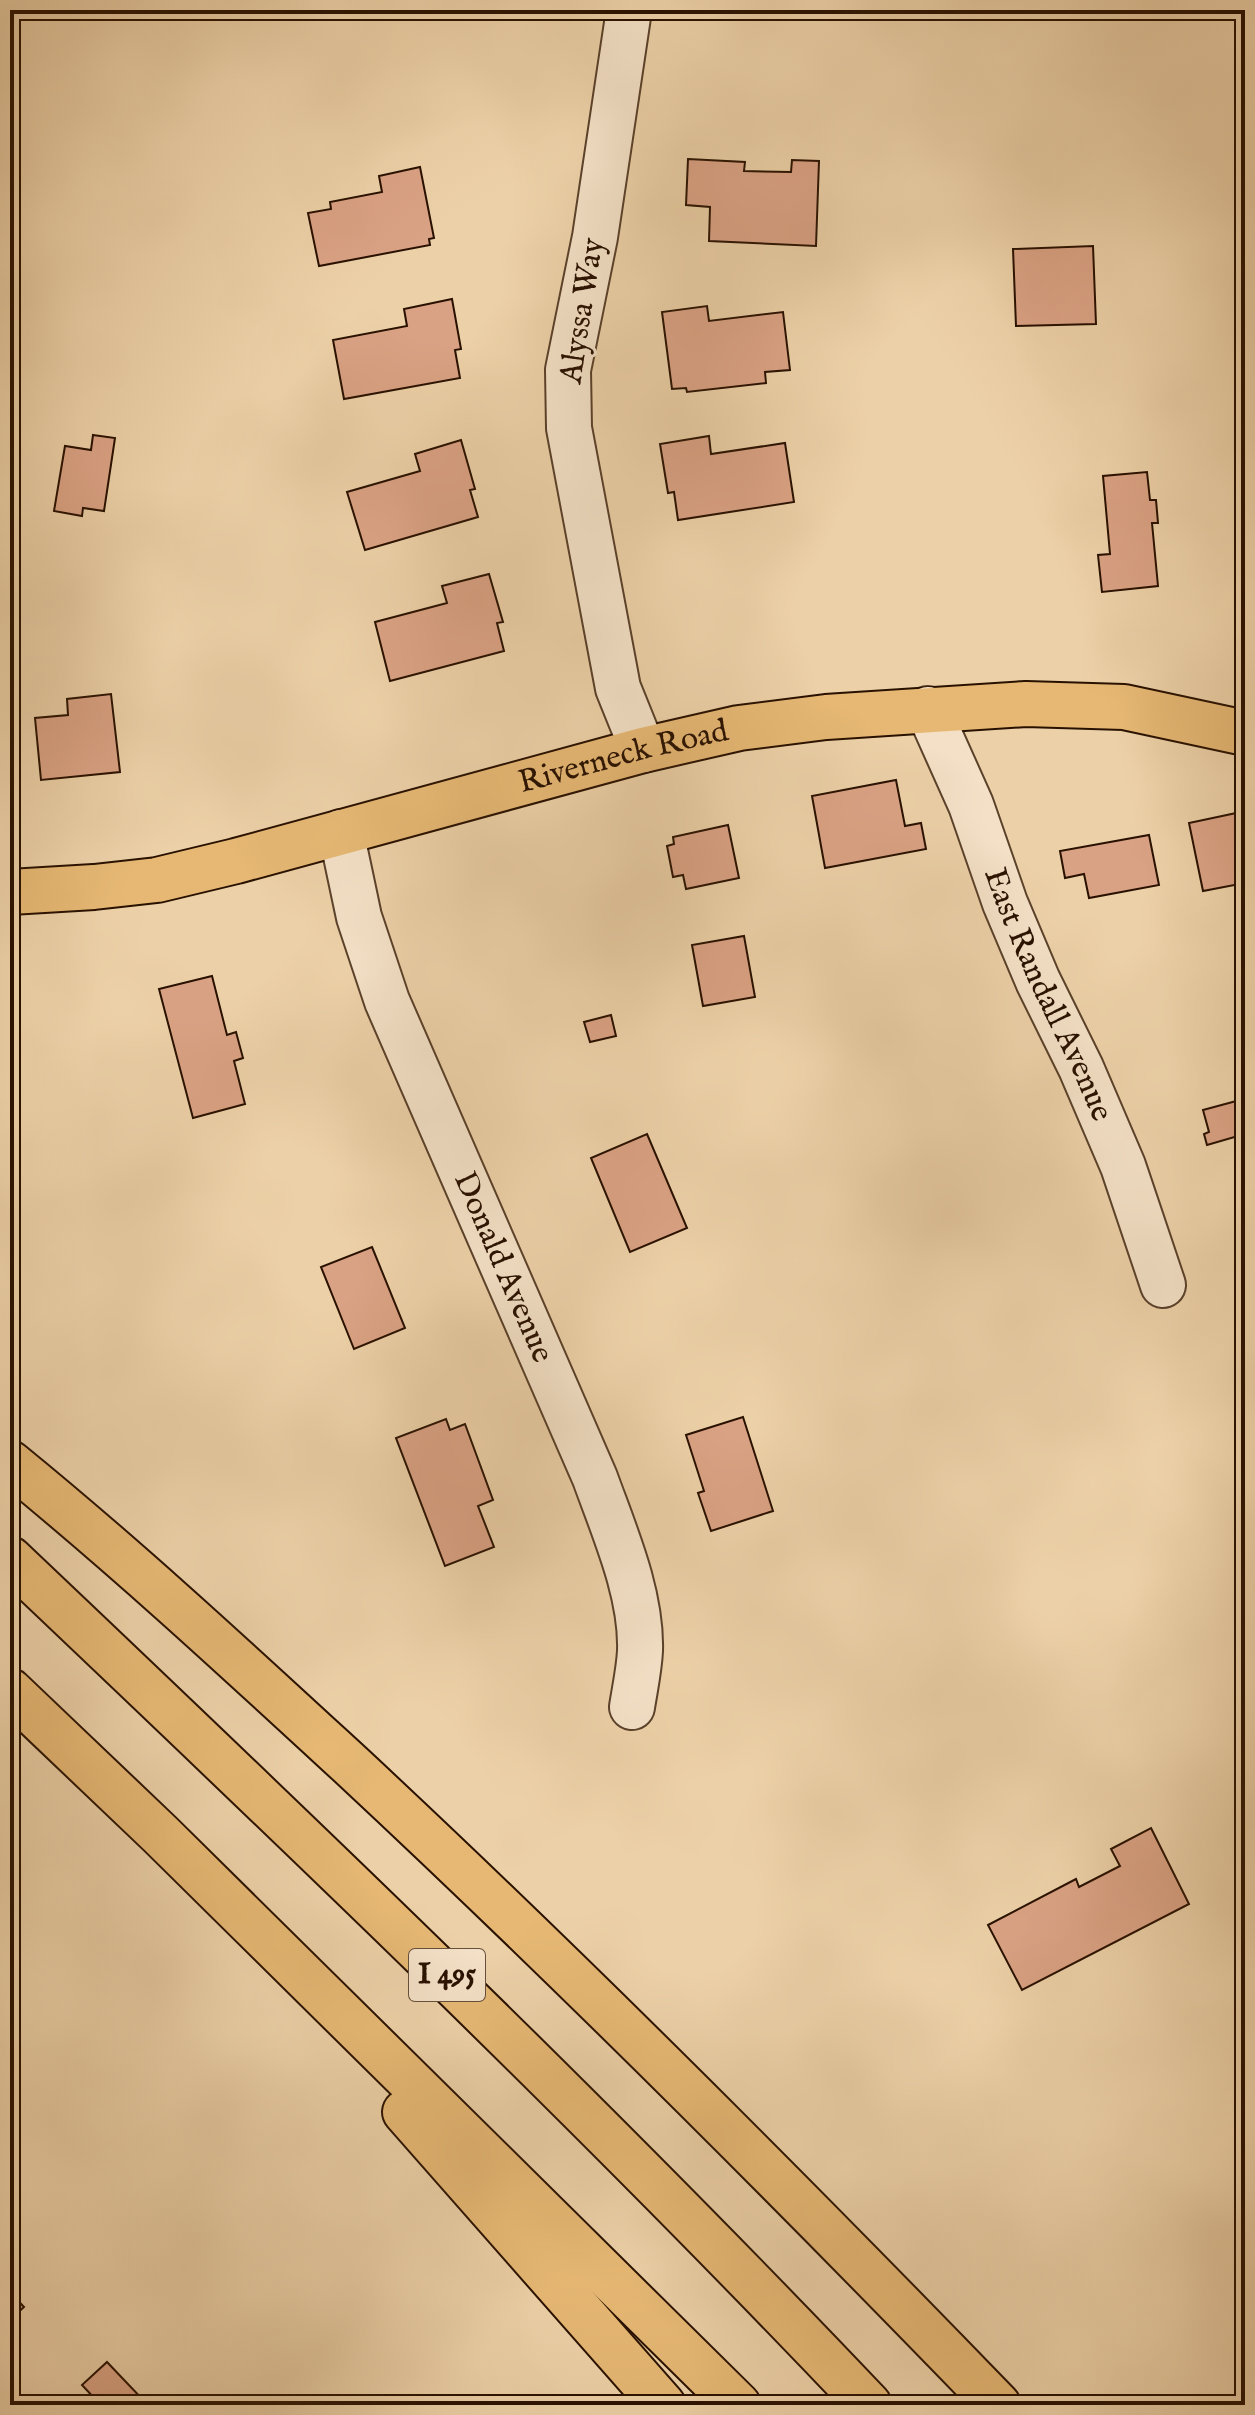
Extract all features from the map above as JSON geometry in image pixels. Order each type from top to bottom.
[{"type":"main road","name":"Riverneck Road","points":[[10,892],[157,880],[643,750],[739,728],[826,717],[1026,704],[1124,707],[1245,733]]},
{"type":"main road","points":[[10,1463],[216,1640],[444,1852],[765,2165],[998,2405]]},
{"type":"main road","name":"I 495","points":[[10,1559],[459,1988],[671,2198],[869,2405]]},
{"type":"main road","points":[[10,1691],[160,1834],[738,2405]]},
{"type":"main road","points":[[160,1834],[663,2405]]},
{"type":"street","name":"Alyssa Way","points":[[629,10],[595,237],[568,370],[569,428],[618,688],[643,750]]},
{"type":"street","name":"East Randall Avenue","points":[[928,709],[971,805],[1005,903],[1123,1166],[1163,1285]]},
{"type":"street","name":"Donald Avenue","points":[[341,832],[359,917],[387,1001],[570,1420],[619,1543],[633,1594],[640,1650],[632,1707]]},
{"type":"building","points":[[688,159],[745,162],[744,171],[791,172],[792,160],[819,161],[816,246],[709,241],[710,207],[686,205]]},
{"type":"building","points":[[420,167],[434,238],[429,239],[430,245],[319,266],[308,213],[331,209],[330,202],[382,192],[379,176]]},
{"type":"building","points":[[1093,246],[1096,324],[1016,326],[1013,249]]},
{"type":"building","points":[[452,299],[461,349],[455,350],[460,378],[344,399],[333,340],[407,326],[404,309]]},
{"type":"building","points":[[707,306],[709,321],[783,312],[790,370],[765,372],[766,383],[687,392],[686,388],[672,389],[662,312]]},
{"type":"building","points":[[93,435],[115,438],[104,511],[83,508],[82,516],[54,511],[65,446],[91,450]]},
{"type":"building","points":[[709,436],[711,454],[785,443],[794,502],[678,520],[674,492],[668,493],[660,444]]},
{"type":"building","points":[[461,440],[475,489],[470,490],[478,517],[365,550],[347,492],[420,471],[415,454]]},
{"type":"building","points":[[1147,472],[1150,500],[1156,500],[1158,523],[1152,523],[1158,586],[1102,592],[1098,555],[1110,554],[1103,476]]},
{"type":"building","points":[[489,574],[503,622],[497,623],[504,651],[390,681],[375,622],[447,603],[442,586]]},
{"type":"building","points":[[111,694],[120,772],[41,780],[35,718],[68,715],[67,699]]},
{"type":"building","points":[[896,780],[905,826],[921,823],[926,849],[825,868],[812,796]]},
{"type":"building","points":[[1241,812],[1245,832],[1245,883],[1203,891],[1189,823]]},
{"type":"building","points":[[728,825],[739,878],[686,889],[683,875],[673,877],[667,846],[674,844],[673,837]]},
{"type":"building","points":[[1149,835],[1159,885],[1089,898],[1084,874],[1065,878],[1060,851]]},
{"type":"building","points":[[744,936],[755,997],[703,1006],[692,945]]},
{"type":"building","points":[[212,976],[227,1035],[236,1032],[243,1058],[234,1061],[245,1104],[193,1118],[159,989]]},
{"type":"building","points":[[611,1015],[616,1036],[590,1042],[584,1022]]},
{"type":"building","points":[[1240,1100],[1245,1116],[1245,1134],[1207,1145],[1204,1134],[1209,1132],[1203,1110]]},
{"type":"building","points":[[647,1134],[687,1228],[630,1252],[591,1158]]},
{"type":"building","points":[[372,1247],[405,1328],[354,1349],[321,1267]]},
{"type":"building","points":[[743,1417],[773,1511],[711,1531],[698,1493],[704,1491],[686,1435]]},
{"type":"building","points":[[446,1419],[450,1430],[465,1424],[493,1500],[478,1506],[494,1547],[445,1566],[396,1438]]},
{"type":"building","points":[[1151,1828],[1189,1904],[1022,1990],[988,1925],[1076,1879],[1079,1887],[1120,1866],[1111,1849]]},
{"type":"building","points":[[10,2273],[18,2282],[10,2289]]},
{"type":"building","points":[[10,2292],[24,2307],[10,2320]]},
{"type":"building","points":[[107,2362],[146,2403],[144,2405],[90,2405],[96,2400],[82,2385]]}]
